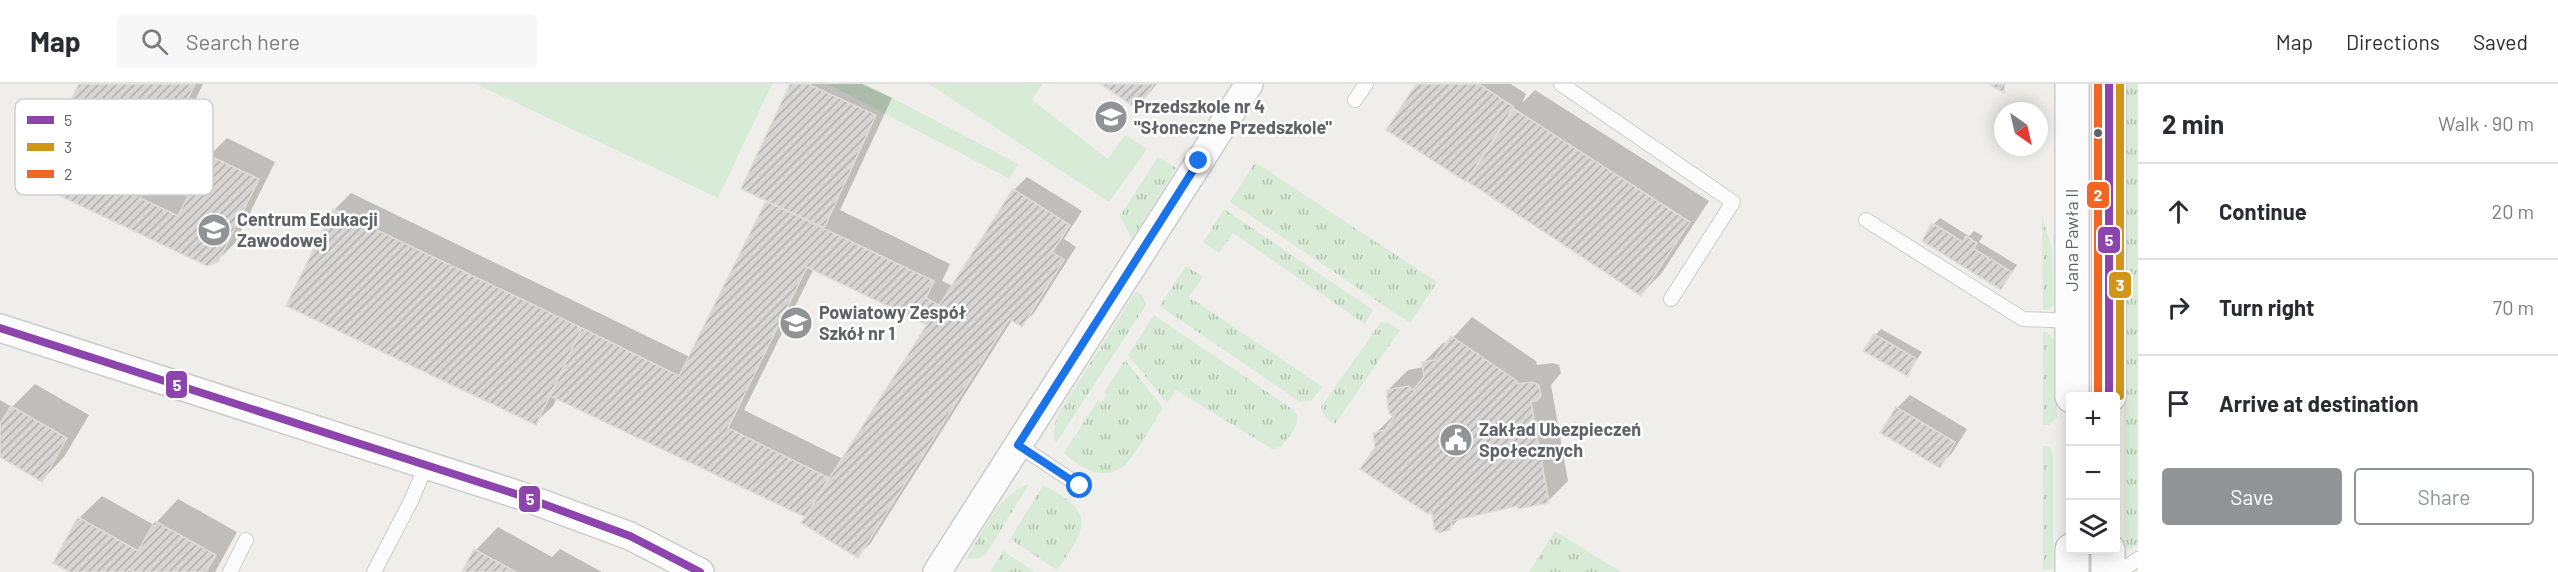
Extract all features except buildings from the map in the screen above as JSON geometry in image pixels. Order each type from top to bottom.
[{"type":"main road","name":"Jana Pawła II","points":[[2072,84],[2072,392]]},
{"type":"main road","points":[[2109,84],[2109,392]]},
{"type":"main road","points":[[2072,554],[2073,572]]},
{"type":"main road","points":[[2108,554],[2108,572]]},
{"type":"street","points":[[937,572],[1249,84]]},
{"type":"street","points":[[0,328],[519,495],[630,536],[700,572]]},
{"type":"lane","points":[[1355,100],[1366,84]]},
{"type":"lane","points":[[1561,84],[1732,202],[1671,299]]},
{"type":"lane","points":[[1866,220],[2023,319],[2072,321]]},
{"type":"lane","points":[[1018,445],[1080,486]]},
{"type":"lane","points":[[374,572],[411,501],[426,466]]},
{"type":"lane","points":[[230,572],[246,540]]},
{"type":"lane","points":[[2119,572],[2138,559]]},
{"type":"green space","points":[[476,84],[772,84],[718,198]]},
{"type":"green space","points":[[828,84],[866,84],[1018,164],[1010,179]]},
{"type":"green space","points":[[929,84],[1042,84],[1032,100],[1108,159],[1125,135],[1147,149],[1109,202]]},
{"type":"green space","points":[[2124,84],[2138,84],[2138,545],[2130,549],[2124,546]]},
{"type":"green space","points":[[1158,157],[1176,168],[1132,239],[1120,216]]},
{"type":"green space","points":[[1255,162],[1437,282],[1410,323],[1230,202]]},
{"type":"green space","points":[[1224,209],[1373,310],[1365,324],[1233,233],[1219,253],[1203,242]]},
{"type":"green space","points":[[2042,216],[2052,249],[2053,305],[2048,310],[2043,310]]},
{"type":"green space","points":[[1186,266],[1203,277],[1189,297],[1323,387],[1311,401],[1300,402],[1160,306]]},
{"type":"green space","points":[[1136,291],[1142,295],[1146,305],[1056,443],[1053,433],[1057,416]]},
{"type":"green space","points":[[1154,315],[1295,411],[1296,425],[1281,447],[1272,449],[1176,390],[1167,403],[1128,355]]},
{"type":"green space","points":[[1381,322],[1389,323],[1400,330],[1335,424],[1325,417],[1321,407]]},
{"type":"green space","points":[[2043,332],[2047,332],[2057,343],[2057,417],[2049,425],[2043,425]]},
{"type":"green space","points":[[1125,360],[1163,408],[1123,467],[1107,473],[1091,471],[1064,453],[1098,400],[1102,402],[1107,394],[1104,392]]},
{"type":"green space","points":[[2043,446],[2050,446],[2053,455],[2053,569],[2043,569]]},
{"type":"green space","points":[[1029,484],[986,554],[980,558],[966,559],[1000,505],[1008,496]]},
{"type":"green space","points":[[1043,485],[1072,504],[1082,521],[1075,542],[1057,570],[1010,539]]},
{"type":"green space","points":[[1555,531],[1621,572],[1529,572]]},
{"type":"green space","points":[[1003,551],[1035,572],[990,572]]},
{"type":"transit line","name":"2","points":[[2098,84],[2098,392]]},
{"type":"transit line","name":"5","points":[[2109,84],[2109,392]]},
{"type":"transit line","name":"3","points":[[2120,84],[2120,392]]},
{"type":"transit line","name":"5","points":[[0,328],[519,495],[630,536],[700,572]]},
{"type":"place","name":"Przedszkole nr 4 \"Słoneczne Przedszkole\"","points":[[1111,117]]},
{"type":"place","name":"Centrum Edukacji Zawodowej","points":[[214,230]]},
{"type":"place","name":"Powiatowy Zespół Szkół nr 1","points":[[796,323]]},
{"type":"place","name":"Zakład Ubezpieczeń Społecznych","points":[[1456,440]]},
{"type":"route","points":[[1080,486],[1018,445],[1199,161]]}]
